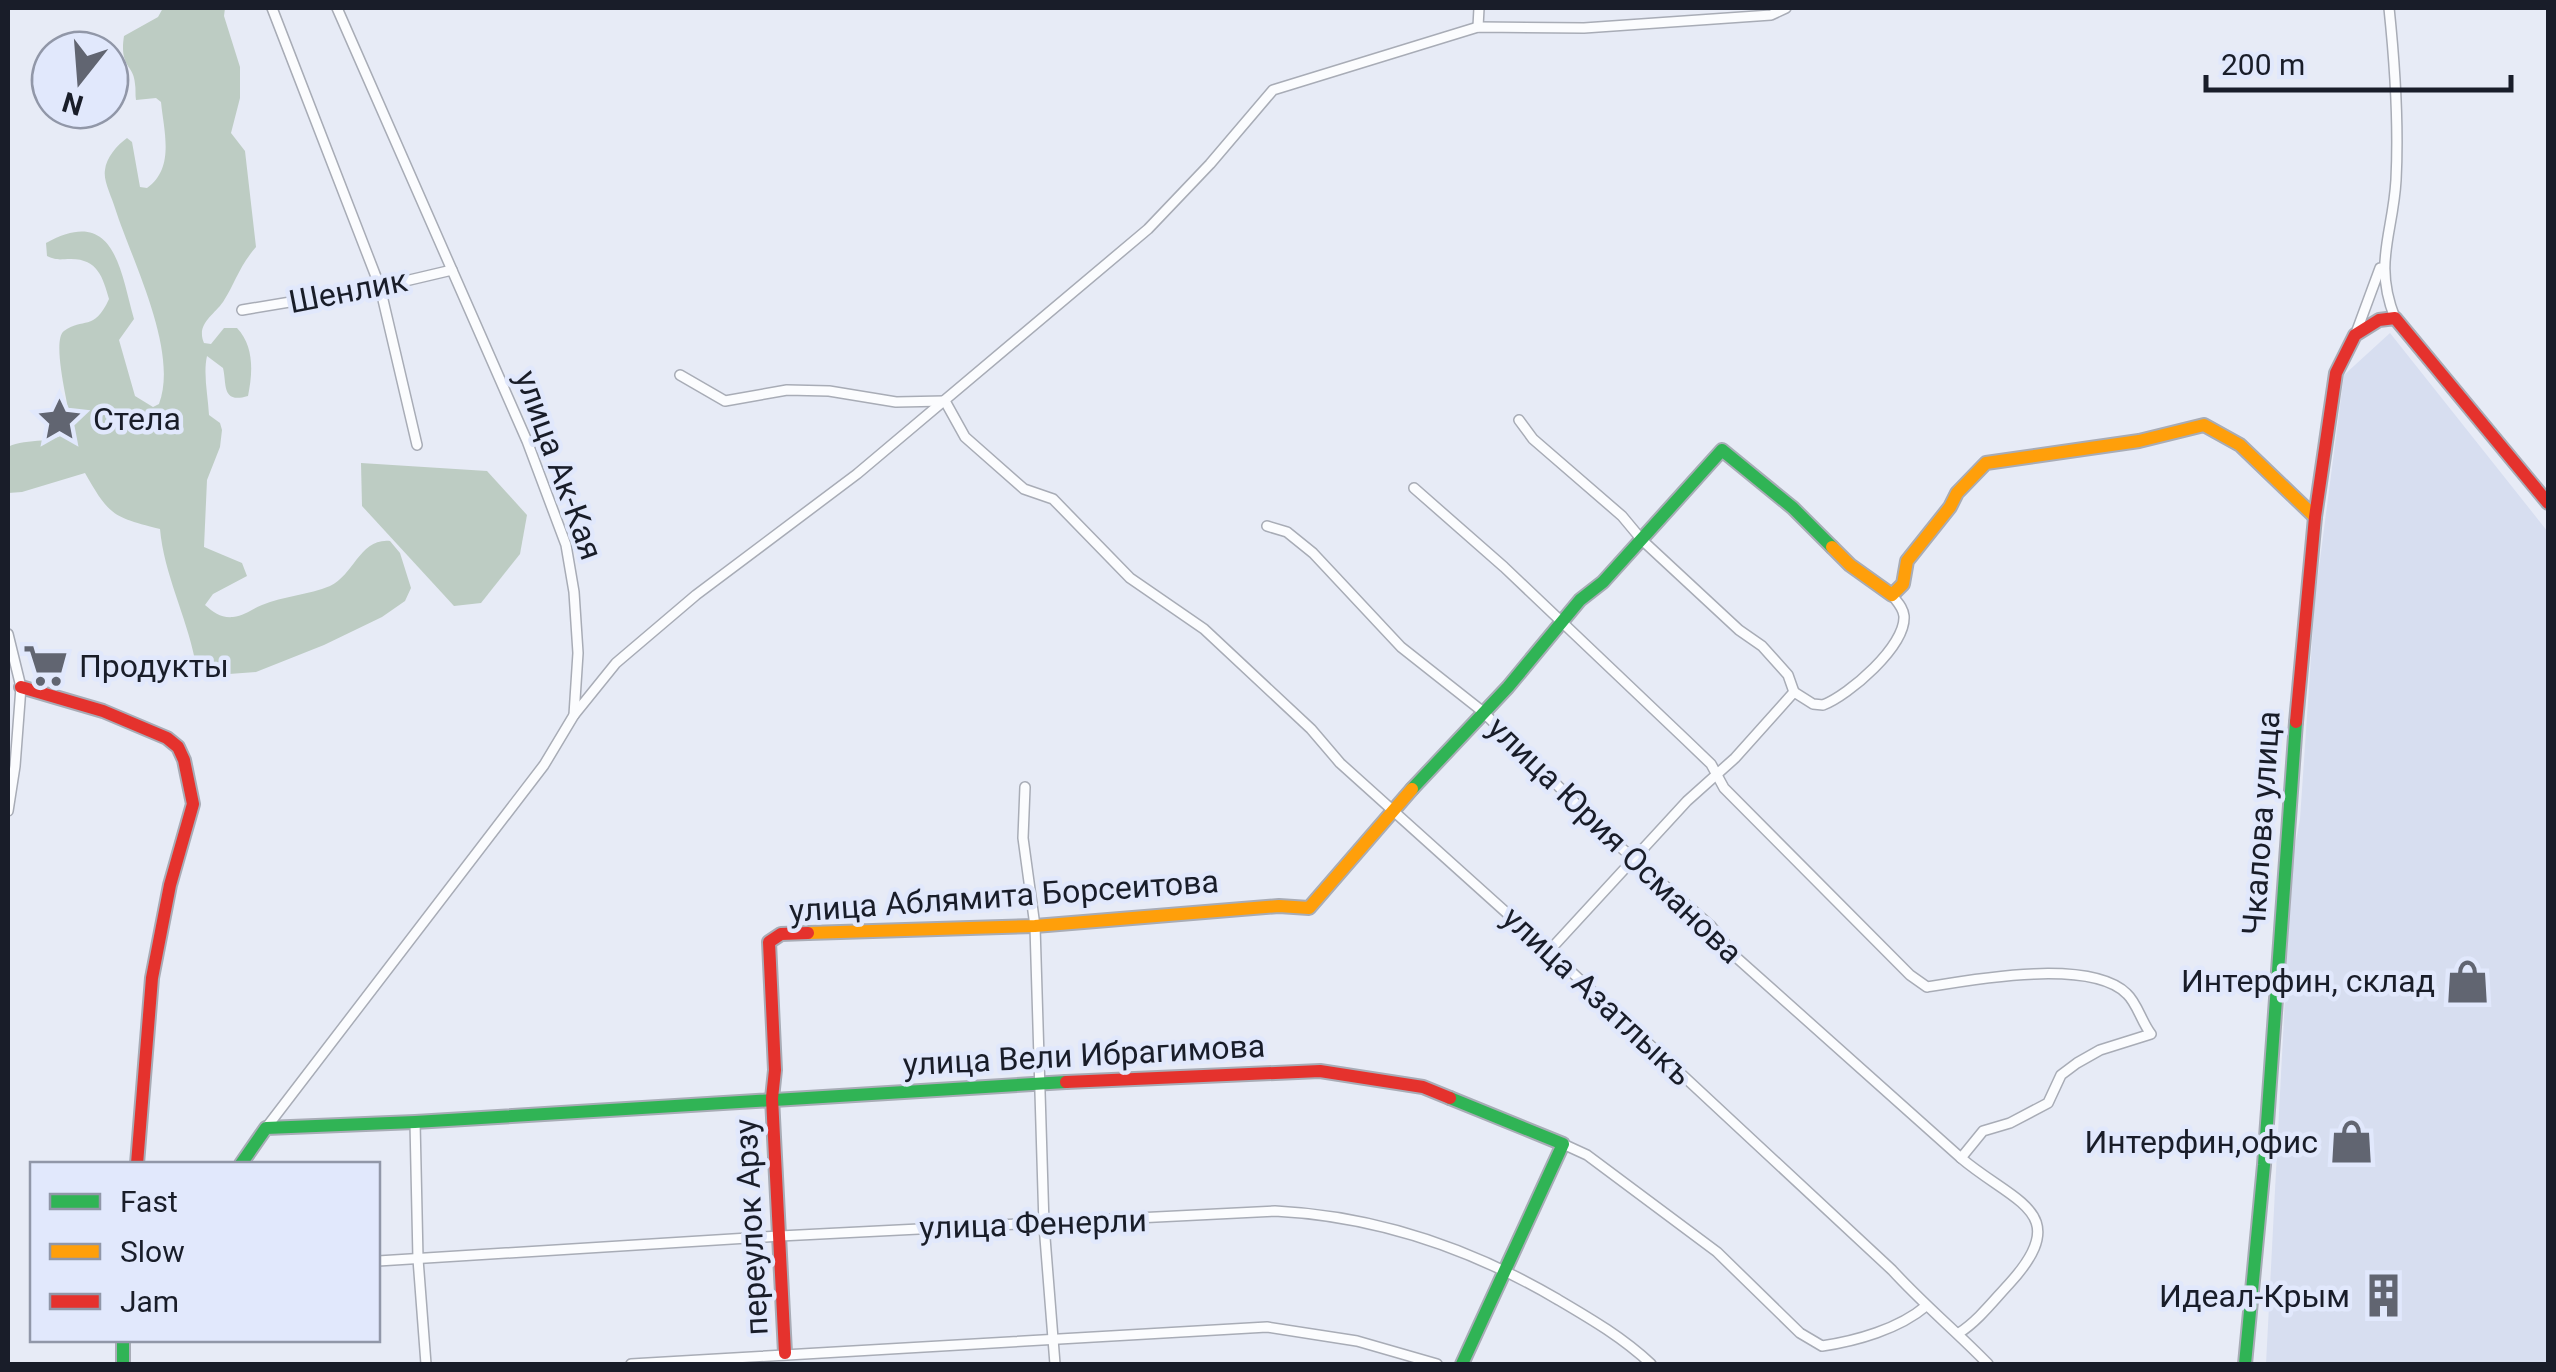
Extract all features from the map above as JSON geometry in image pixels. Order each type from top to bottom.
[{"type":"street","points":[[272,8],[380,287],[418,445]]},
{"type":"street","name":"улица Ак-Кая","points":[[243,1162],[544,765],[574,715],[578,653],[566,545],[528,441],[337,8]]},
{"type":"street","points":[[1478,27],[1479,8]]},
{"type":"street","points":[[574,715],[616,663],[696,594],[857,474],[1148,229],[1273,90],[1478,27],[1584,28],[1771,15],[1786,8]]},
{"type":"street","points":[[2355,335],[2364,320],[2382,263],[2393,214],[2398,109],[2388,8]]},
{"type":"street","points":[[2382,263],[2384,286],[2395,318],[2548,502]]},
{"type":"street","name":"Шенлик","points":[[242,310],[380,287],[452,270]]},
{"type":"street","points":[[2355,335],[2379,320],[2395,318]]},
{"type":"street","name":"Чкалова улица","points":[[2245,1364],[2315,516],[2336,373],[2355,335]]},
{"type":"street","points":[[680,375],[725,401],[787,390],[830,391],[896,402],[945,401]]},
{"type":"street","name":"улица Азатлыкъ","points":[[945,401],[964,437],[1024,489],[1053,499],[1130,578],[1204,630],[1311,729],[1340,762],[1549,951],[1988,1364]]},
{"type":"street","points":[[1394,809],[1508,687],[1588,591],[1604,582],[1642,540],[1722,450],[1793,508],[1850,565],[1892,595],[1903,610],[1901,631],[1878,665],[1832,702],[1813,704],[1794,692],[1788,675],[1762,646],[1739,630],[1642,540],[1622,516],[1533,439],[1518,420]]},
{"type":"street","points":[[1892,595],[1902,584],[1908,561],[1957,493],[1986,463],[2139,440],[2204,425],[2240,445],[2315,516]]},
{"type":"street","points":[[1414,488],[1504,567],[1711,764],[1724,788],[1927,988],[1973,979],[2081,973],[2106,981],[2129,995],[2151,1034],[2100,1050],[2077,1064],[2061,1076],[2048,1103],[2010,1123],[1983,1131],[1962,1158]]},
{"type":"street","name":"улица Юрия Османова","points":[[1267,526],[1287,532],[1313,552],[1401,647],[1482,711],[1582,811],[1711,926],[1737,958],[1962,1158],[2022,1203],[2038,1223],[2038,1244],[2022,1270],[1959,1333]]},
{"type":"street","points":[[8,634],[22,687],[8,811]]},
{"type":"street","points":[[22,687],[102,711],[167,738],[178,747],[184,760],[193,804],[170,885],[152,978],[137,1162]]},
{"type":"street","points":[[1549,951],[1794,692]]},
{"type":"street","points":[[1025,788],[1023,838],[1035,926],[1044,1225],[1056,1364]]},
{"type":"street","name":"улица Аблямита Борсеитова","points":[[772,1098],[776,1070],[769,942],[782,934],[1035,926],[1279,906],[1309,908],[1394,809]]},
{"type":"street","name":"улица Вели Ибрагимова","points":[[266,1128],[1039,1083],[1320,1071],[1424,1087],[1586,1156],[1717,1252],[1800,1333],[1822,1346],[1851,1342],[1912,1318],[1926,1306]]},
{"type":"street","name":"переулок Арзу","points":[[772,1098],[785,1353]]},
{"type":"street","points":[[415,1122],[418,1259],[426,1364]]},
{"type":"street","points":[[1462,1364],[1563,1144]]},
{"type":"street","name":"улица Фенерли","points":[[380,1260],[1275,1211],[1323,1214],[1431,1240],[1508,1270],[1621,1336],[1651,1364]]},
{"type":"street","points":[[632,1364],[1267,1327],[1357,1341],[1438,1364]]},
{"type":"shaded area","points":[[163,8],[225,8],[240,67],[240,98],[231,133],[245,151],[256,247],[202,331],[204,343],[211,344],[224,328],[237,328],[247,343],[251,369],[248,396],[233,397],[227,391],[223,368],[207,356],[209,415],[220,423],[222,430],[207,480],[204,547],[242,563],[247,576],[213,594],[205,605],[225,617],[233,617],[270,602],[322,589],[338,581],[371,545],[390,541],[400,553],[411,588],[405,601],[382,617],[256,672],[229,674],[195,660],[160,529],[114,512],[85,473],[8,493],[8,447],[59,437],[72,427],[60,361],[60,337],[71,327],[93,320],[109,299],[93,266],[80,260],[47,256],[46,243],[69,233],[87,232],[100,237],[111,248],[134,319],[119,340],[135,396],[153,407],[159,404],[164,383],[158,333],[105,174],[110,156],[127,138],[132,142],[140,187],[147,188],[156,180],[165,160],[161,102],[156,98],[136,100],[130,70],[130,33],[158,17]]},
{"type":"shaded area","points":[[2390,333],[2548,532],[2548,1364],[2266,1364],[2292,862],[2300,819],[2315,598],[2344,375]]},
{"type":"shaded area","points":[[361,463],[487,471],[527,515],[520,554],[481,603],[454,606],[362,506]]},
{"type":"traffic: fast","points":[[1412,789],[1508,687],[1580,600],[1603,582],[1722,450],[1793,508],[1832,547]]},
{"type":"traffic: fast","points":[[2245,1364],[2264,1165],[2296,722]]},
{"type":"traffic: fast","points":[[242,1162],[266,1128],[1066,1082]]},
{"type":"traffic: fast","points":[[1450,1098],[1563,1144],[1462,1364]]},
{"type":"traffic: fast","points":[[123,1342],[123,1364]]},
{"type":"traffic: slow","points":[[1832,547],[1892,595],[1903,584],[1907,561],[1957,493],[1986,463],[2139,441],[2204,425],[2240,445],[2315,517]]},
{"type":"traffic: slow","points":[[808,933],[1035,926],[1279,906],[1309,908],[1412,789]]},
{"type":"traffic: jam","points":[[2296,722],[2315,517],[2336,373],[2355,335],[2379,320],[2395,318],[2548,503]]},
{"type":"traffic: jam","points":[[21,687],[103,711],[167,738],[178,747],[184,760],[193,804],[170,885],[152,978],[137,1162]]},
{"type":"traffic: jam","points":[[785,1353],[772,1098],[775,1070],[769,942],[781,934],[808,933]]},
{"type":"traffic: jam","points":[[1066,1082],[1320,1071],[1423,1087],[1450,1098]]},
{"type":"place","name":"Стела","points":[[60,419]]},
{"type":"place","name":"Продукты","points":[[46,666]]},
{"type":"place","name":"Интерфин, склад","points":[[2468,981]]},
{"type":"place","name":"Интерфин,офис","points":[[2351,1142]]},
{"type":"place","name":"Идеал-Крым","points":[[2383,1296]]}]
